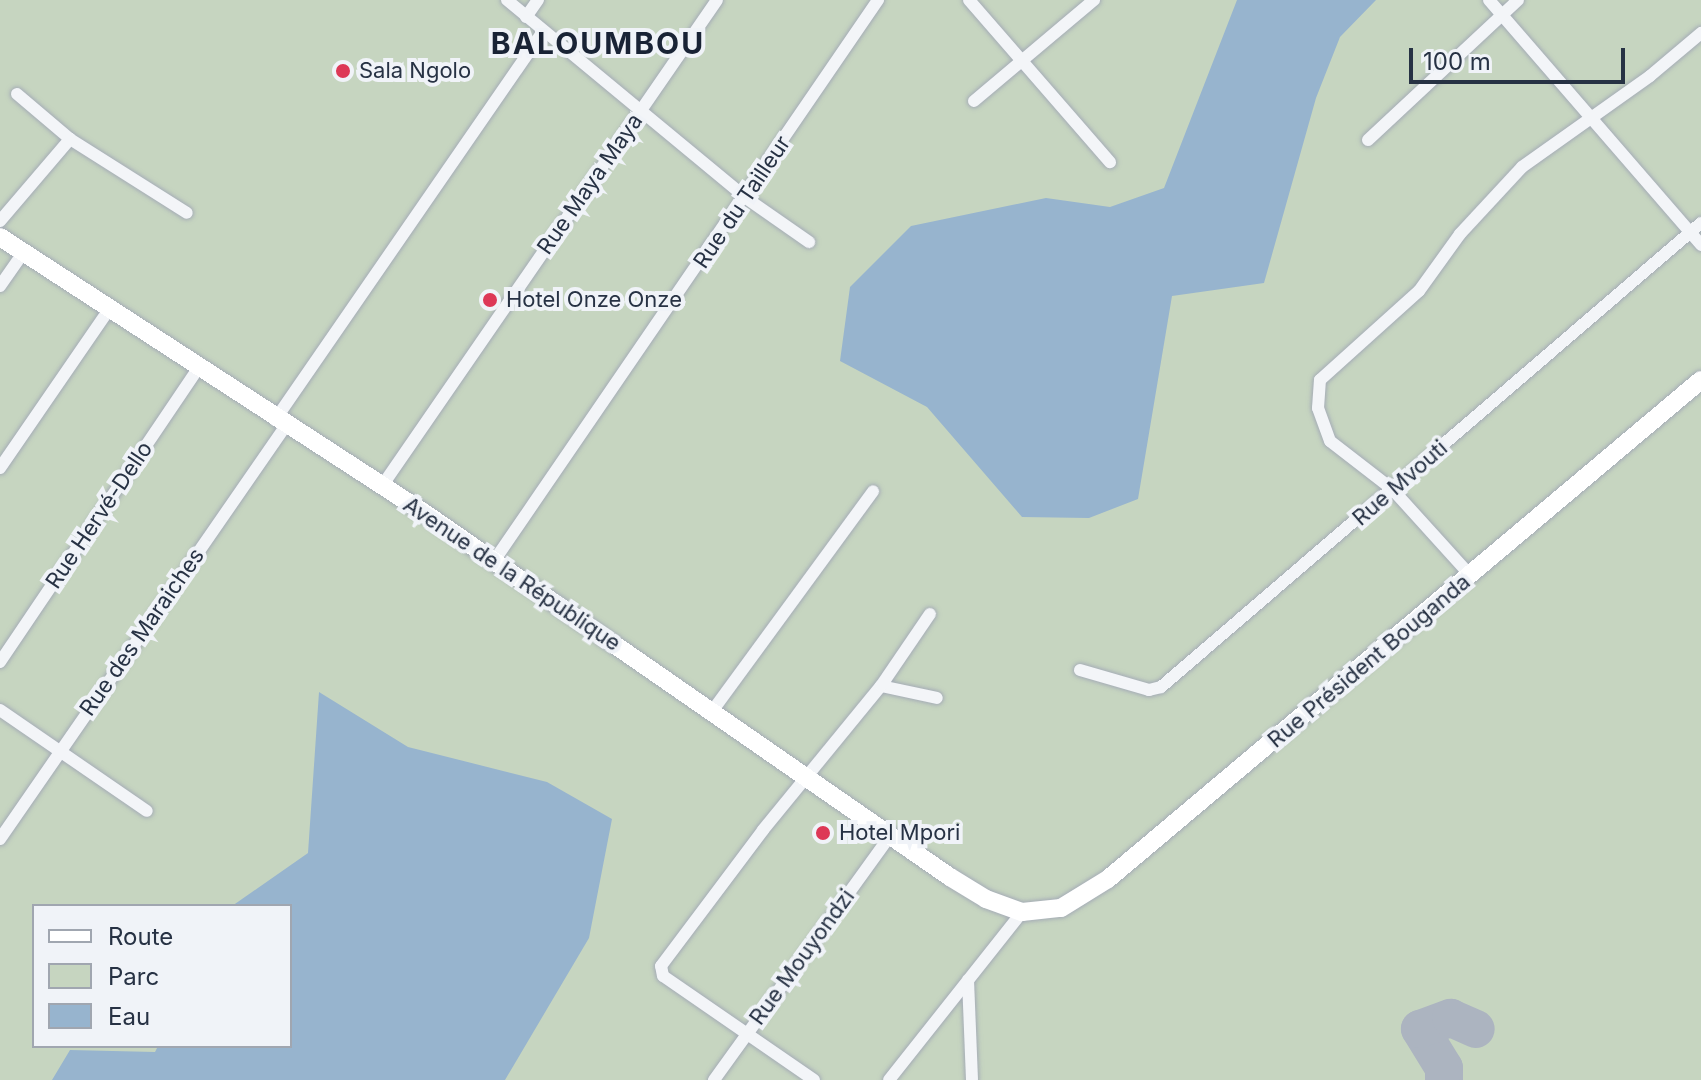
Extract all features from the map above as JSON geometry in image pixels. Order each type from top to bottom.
[{"type":"street","points":[[507,0],[746,198],[809,242]]},
{"type":"street","points":[[526,17],[538,0]]},
{"type":"street","name":"Rue Maya Maya","points":[[382,486],[717,0]]},
{"type":"street","name":"Rue du Tailleur","points":[[494,561],[746,198],[878,0]]},
{"type":"street","points":[[969,0],[1110,162]]},
{"type":"street","points":[[974,101],[1094,0]]},
{"type":"street","points":[[1489,0],[1701,245]]},
{"type":"street","points":[[1368,140],[1518,0]]},
{"type":"street","name":"Rue des Maraiches","points":[[0,839],[543,31]]},
{"type":"street","points":[[1470,575],[1392,489],[1338,450],[1323,431],[1316,393],[1320,380],[1419,291],[1460,234],[1522,167],[1701,33]]},
{"type":"street","points":[[17,94],[70,139],[187,213]]},
{"type":"street","points":[[0,221],[70,139]]},
{"type":"street","name":"Rue Mvouti","points":[[1080,670],[1149,690],[1161,687],[1701,223]]},
{"type":"street","name":"Avenue de la République","points":[[0,237],[280,424],[382,486],[494,561],[986,899],[1022,912]]},
{"type":"street","points":[[0,286],[23,253]]},
{"type":"street","points":[[0,468],[108,311]]},
{"type":"street","name":"Rue Hervé-Dello","points":[[0,662],[198,368]]},
{"type":"street","name":"Rue Président Bouganda","points":[[1022,912],[1061,908],[1108,879],[1701,380]]},
{"type":"street","points":[[713,710],[873,491]]},
{"type":"street","points":[[814,1080],[663,976],[661,966],[881,686],[930,614]]},
{"type":"street","points":[[881,686],[937,698]]},
{"type":"street","points":[[0,710],[147,811]]},
{"type":"street","name":"Rue Mouyondzi","points":[[714,1080],[891,835]]},
{"type":"street","points":[[889,1080],[1022,912]]},
{"type":"street","points":[[968,980],[972,1080]]},
{"type":"green space","points":[[0,0],[1701,0],[1701,1080],[0,1080]]},
{"type":"water","points":[[1237,0],[1376,0],[1340,37],[1316,98],[1264,283],[1172,296],[1138,499],[1089,518],[1022,517],[927,407],[840,361],[850,287],[911,226],[1046,198],[1110,207],[1164,188]]},
{"type":"water","points":[[319,692],[408,747],[547,782],[612,819],[589,938],[505,1080],[52,1080],[70,1050],[155,1052],[157,1048],[292,1048],[292,904],[235,904],[308,853]]},
{"type":"taxiway","points":[[1444,1080],[1444,1068],[1420,1029],[1451,1018],[1476,1029]]},
{"type":"place","name":"Sala Ngolo","points":[[343,71]]},
{"type":"place","name":"Hotel Onze Onze","points":[[490,300]]},
{"type":"place","name":"Hotel Mpori","points":[[823,833]]},
{"type":"district","name":"BALOUMBOU","points":[[598,43]]}]
